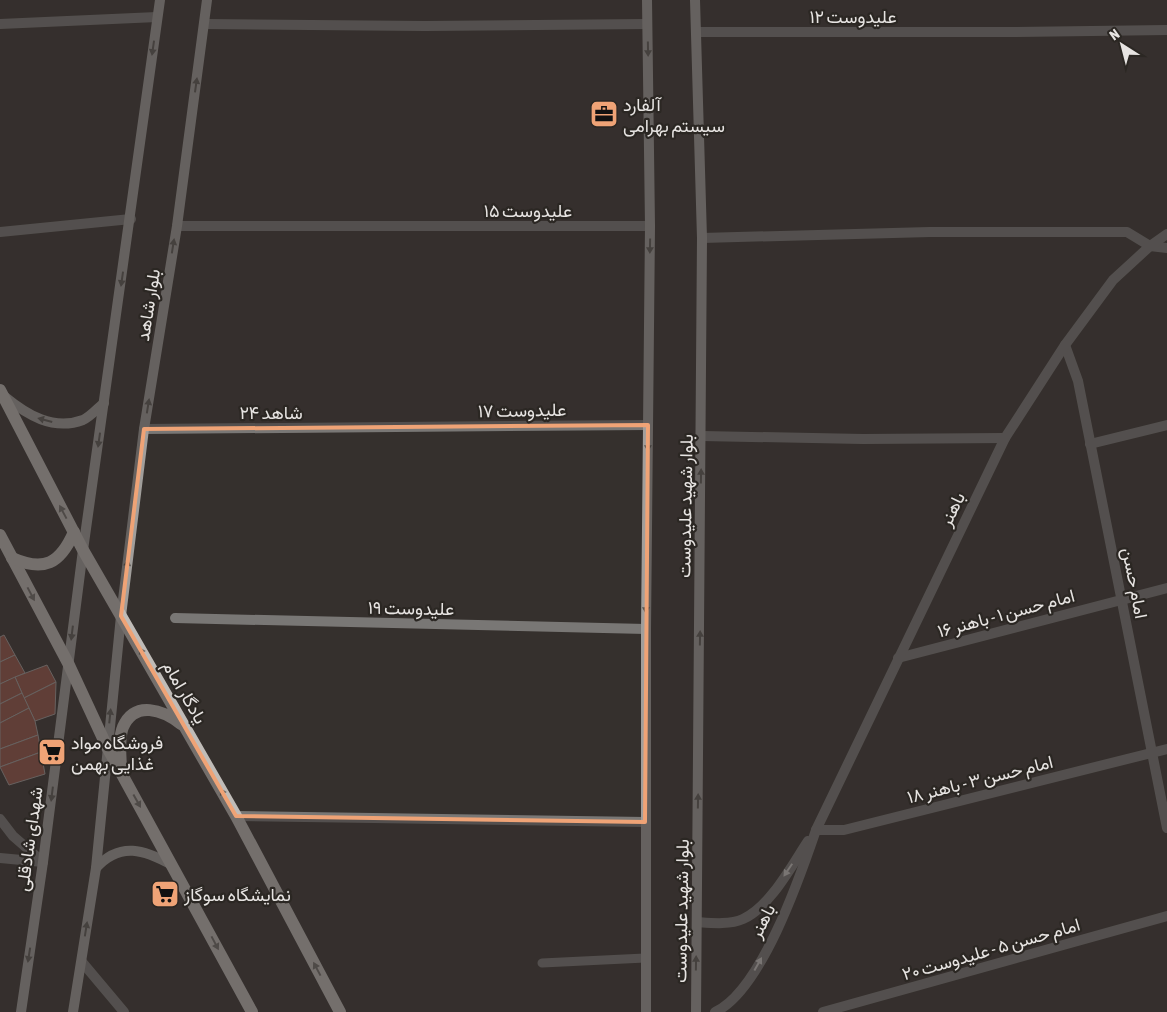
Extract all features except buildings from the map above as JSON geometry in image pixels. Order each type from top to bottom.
[{"type":"main road","name":"بلوار شاهد","points":[[83,550],[160,0]]},
{"type":"main road","name":"بلوار شاهد","points":[[121,616],[144,429],[177,226],[207,0]]},
{"type":"main road","name":"بلوار شهید علیدوست","points":[[646,1012],[645,822],[650,226],[647,0]]},
{"type":"main road","name":"بلوار شهید علیدوست","points":[[695,0],[702,238],[702,436],[696,1012]]},
{"type":"main road","points":[[1,392],[21,410],[39,420],[64,425],[84,419],[104,403]]},
{"type":"main road","name":"یادگار امام","points":[[1,392],[83,550],[236,816],[340,1012]]},
{"type":"main road","points":[[12,558],[33,566],[48,564],[66,548],[74,532]]},
{"type":"main road","points":[[0,535],[68,663],[107,747],[252,1012]]},
{"type":"main road","name":"شهدای شادقلی","points":[[21,1012],[43,862],[83,550]]},
{"type":"main road","points":[[73,1012],[96,868],[121,616]]},
{"type":"main road","points":[[122,773],[123,727],[131,715],[138,711],[153,709],[170,715],[184,727]]},
{"type":"main road","points":[[96,868],[105,857],[139,850],[152,854],[172,865]]},
{"type":"street","points":[[0,24],[157,17]]},
{"type":"street","points":[[204,24],[425,26],[647,24]]},
{"type":"street","name":"علیدوست ۱۲","points":[[696,32],[1167,30]]},
{"type":"street","points":[[0,232],[130,219]]},
{"type":"street","name":"علیدوست ۱۵","points":[[177,226],[650,226]]},
{"type":"street","points":[[702,238],[930,232],[1127,232],[1150,246],[1167,248]]},
{"type":"street","name":"باهنر","points":[[715,1012],[727,1006],[744,988],[793,894],[816,830],[1005,438],[1065,345],[1113,280],[1150,246],[1167,234]]},
{"type":"street","name":"امام حسن","points":[[1065,345],[1078,381],[1167,828]]},
{"type":"street","name":"علیدوست ۱۷","points":[[398,428],[648,425]]},
{"type":"street","points":[[1090,444],[1167,425]]},
{"type":"street","name":"شاهد ۲۴","points":[[144,429],[398,428]]},
{"type":"street","points":[[702,436],[863,439],[1005,438]]},
{"type":"street","name":"امام حسن ۱ - باهنر ۱۶","points":[[898,658],[1167,588]]},
{"type":"street","name":"علیدوست ۱۹","points":[[175,618],[646,629]]},
{"type":"street","name":"امام حسن ۳ - باهنر ۱۸","points":[[816,830],[844,830],[1167,749]]},
{"type":"street","points":[[236,816],[645,822]]},
{"type":"street","points":[[0,819],[13,836],[43,862]]},
{"type":"street","name":"باهنر","points":[[697,922],[727,923],[743,919],[758,908],[775,889],[816,830]]},
{"type":"street","points":[[0,858],[43,862]]},
{"type":"street","name":"امام حسن ۵ - علیدوست ۲۰","points":[[823,1012],[1167,916]]},
{"type":"street","points":[[82,962],[124,1012]]},
{"type":"lane","points":[[542,963],[645,958]]},
{"type":"highlighted area","points":[[648,425],[645,822],[236,816],[121,616],[144,429]]},
{"type":"place","name":"آلفارد سیستم بهرامی","points":[[604,114]]},
{"type":"place","name":"فروشگاه مواد غذایی بهمن","points":[[52,752]]},
{"type":"place","name":"نمایشگاه سوگاز","points":[[165,894]]}]
